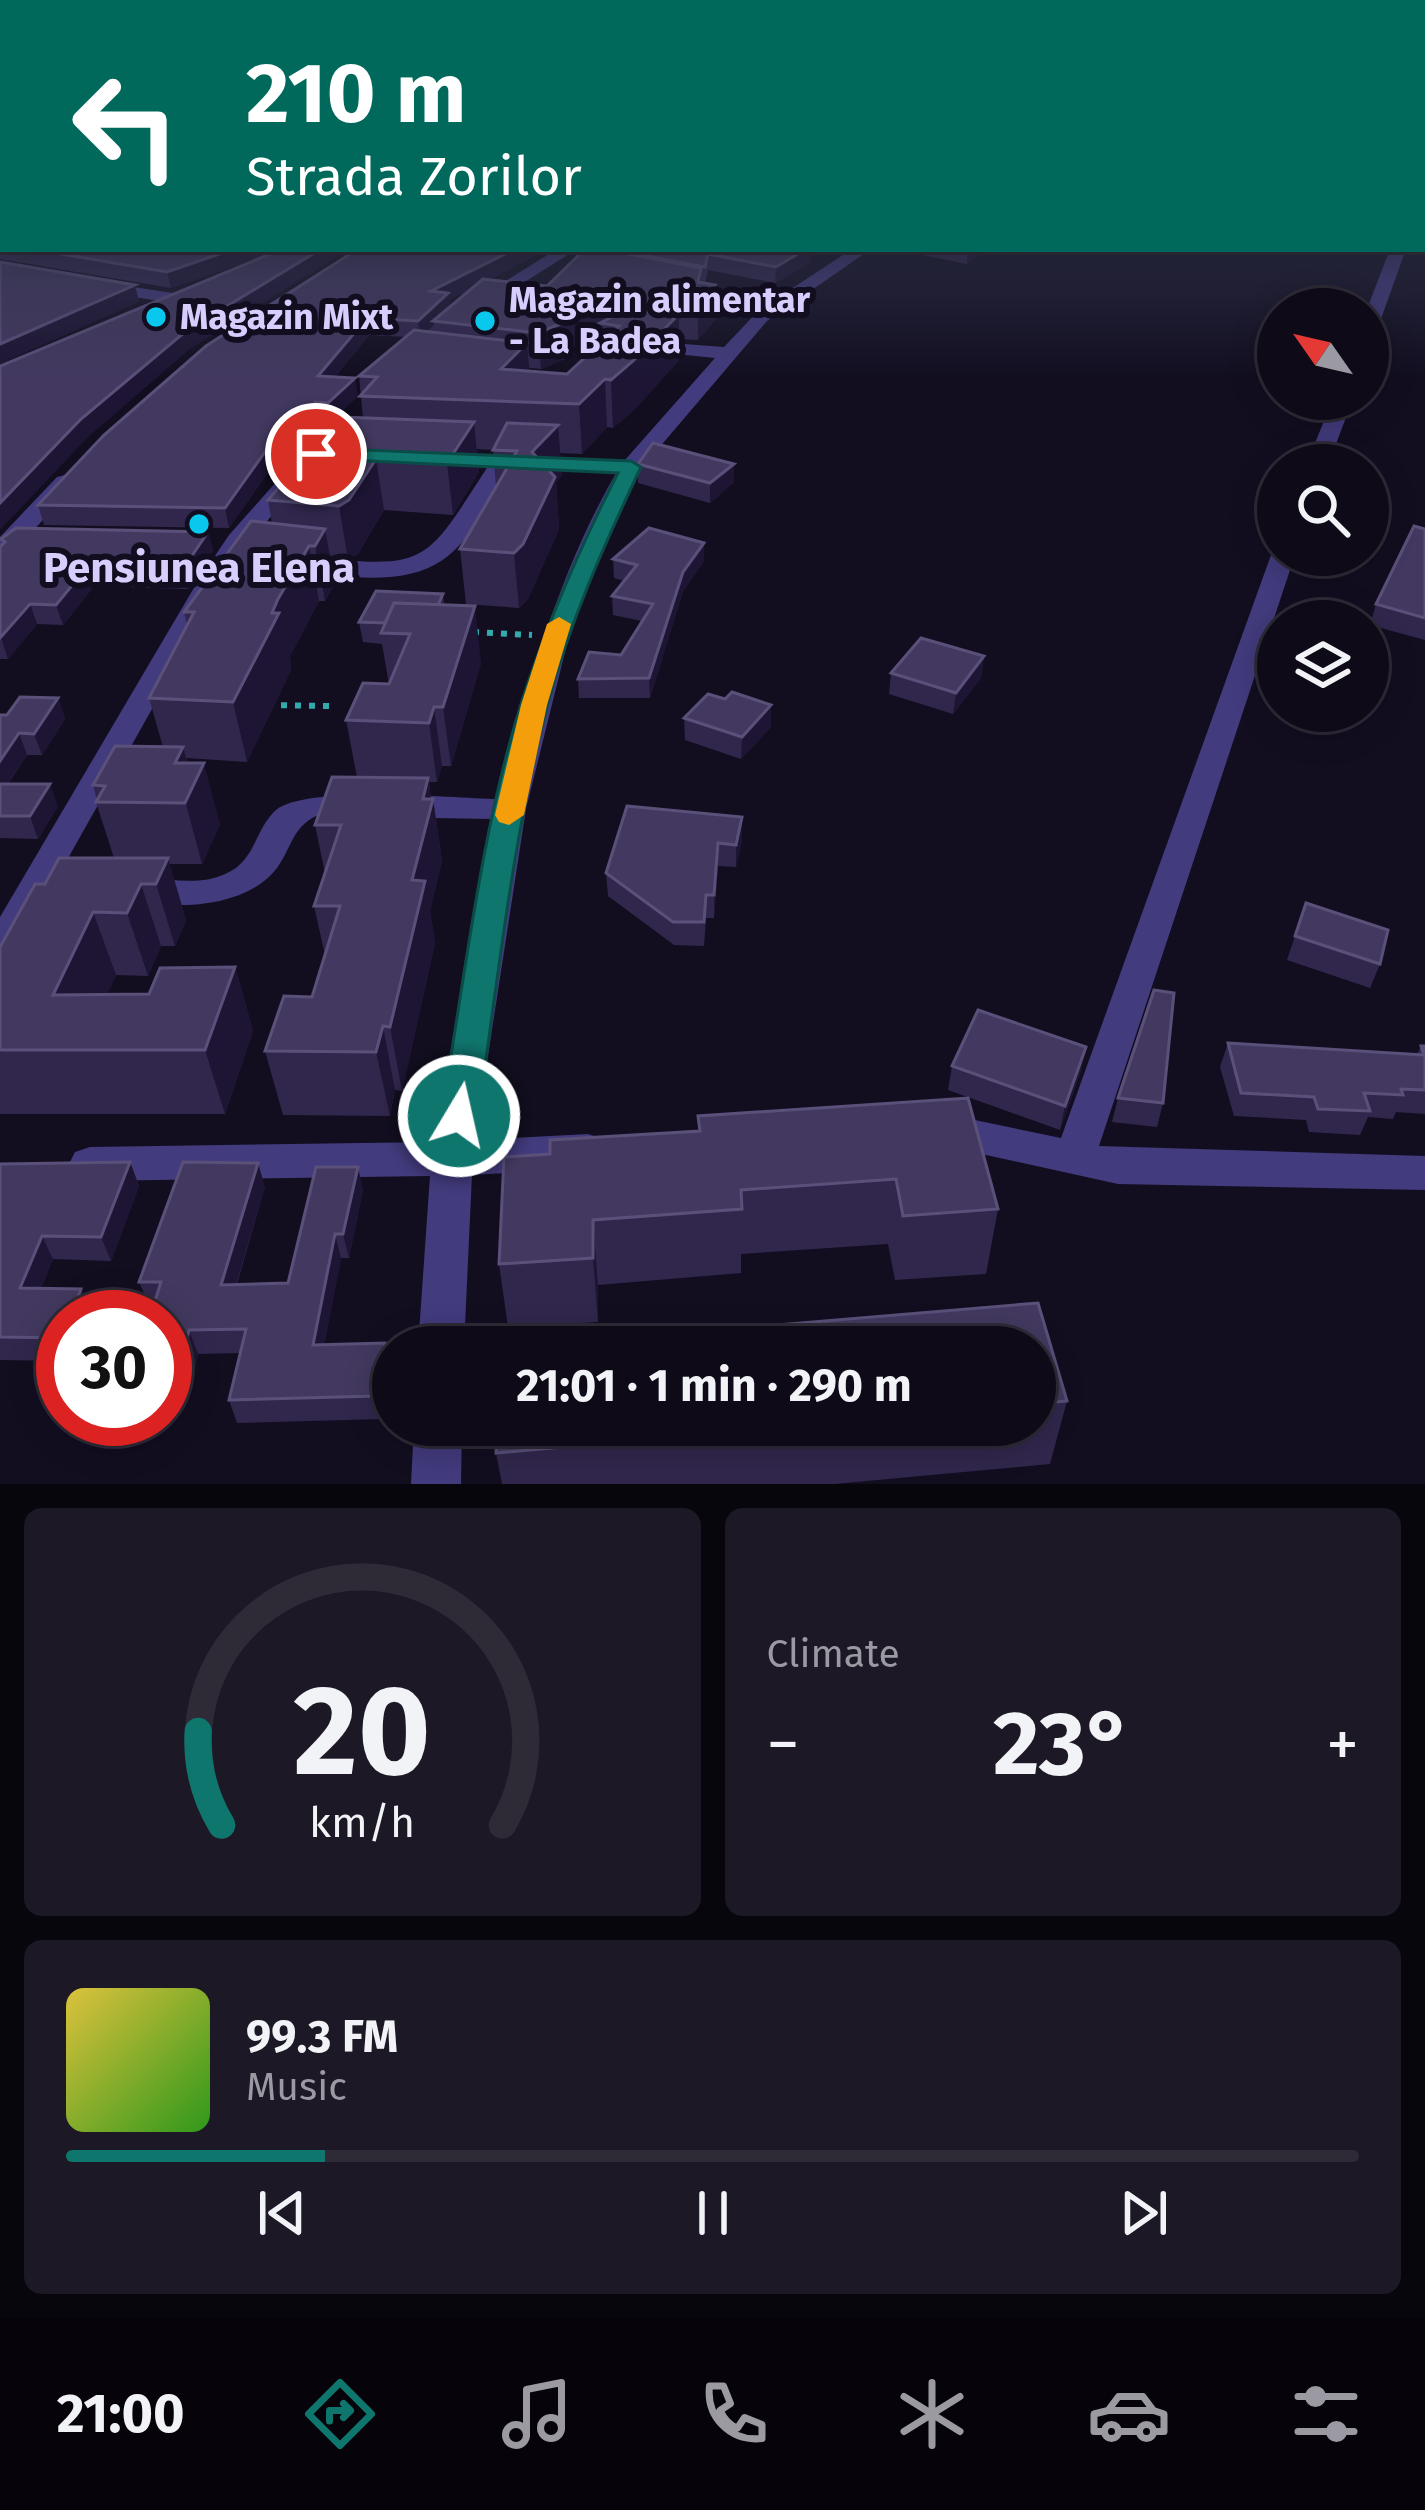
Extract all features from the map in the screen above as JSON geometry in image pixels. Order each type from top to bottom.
[{"type":"street","points":[[442,1326],[452,1160],[510,808],[555,636],[598,526],[631,467],[726,353],[772,306],[858,252]]},
{"type":"street","points":[[1384,288],[1397,252]]},
{"type":"street","points":[[460,316],[564,259]]},
{"type":"street","points":[[82,284],[173,298]]},
{"type":"street","points":[[658,284],[772,306]]},
{"type":"street","points":[[612,349],[654,344],[726,353]]},
{"type":"street","points":[[8,544],[85,461]]},
{"type":"street","points":[[0,947],[224,546],[308,462]]},
{"type":"street","points":[[224,546],[372,569],[421,563],[450,544],[491,462],[631,467]]},
{"type":"street","points":[[8,544],[46,537]]},
{"type":"street","points":[[1074,1160],[1276,576]]},
{"type":"street","points":[[34,887],[208,891],[227,887],[243,880],[268,857],[288,817],[311,806],[510,808]]},
{"type":"street","points":[[909,1131],[964,1132],[1074,1160],[1155,1170],[1425,1173]]},
{"type":"street","points":[[47,1165],[452,1160],[635,1148]]},
{"type":"street","points":[[436,1484],[437,1446]]},
{"type":"path","points":[[457,631],[555,636]]},
{"type":"path","points":[[266,705],[330,706]]},
{"type":"building","points":[[50,252],[225,252],[167,272]]},
{"type":"building","points":[[275,252],[316,252],[186,331],[81,419],[0,503],[0,366]]},
{"type":"building","points":[[353,252],[509,252],[431,291],[448,293],[418,321],[367,318],[318,376],[355,378],[328,403],[315,402],[303,421],[292,414],[225,508],[38,505],[104,435],[206,346]]},
{"type":"building","points":[[582,252],[618,252],[701,268],[698,282],[715,285],[697,304],[617,301],[538,333],[433,321],[483,279],[547,286]]},
{"type":"building","points":[[627,252],[801,252],[776,267],[708,254],[705,267]]},
{"type":"building","points":[[0,262],[135,285],[0,344]]},
{"type":"building","points":[[626,310],[679,314],[633,361],[579,404],[360,396],[377,377],[359,376],[414,330],[527,343],[501,369],[567,374],[619,326],[600,323]]},
{"type":"building","points":[[340,417],[474,422],[447,463],[376,459],[349,500],[339,506],[268,500]]},
{"type":"building","points":[[507,423],[558,425],[532,452],[555,477],[523,544],[514,553],[460,549],[517,451],[493,450]]},
{"type":"building","points":[[653,443],[734,464],[710,483],[638,464]]},
{"type":"building","points":[[251,521],[325,529],[315,546],[309,546],[278,599],[272,613],[279,613],[233,702],[149,698],[194,612],[184,612]]},
{"type":"building","points":[[1414,526],[1425,529],[1425,618],[1389,608],[1389,600],[1378,600]]},
{"type":"building","points":[[16,528],[208,532],[183,569],[88,566],[56,605],[30,604],[0,638],[0,547],[5,542],[1,539]]},
{"type":"building","points":[[649,528],[704,543],[683,572],[649,678],[578,679],[589,652],[621,655],[653,604],[612,596],[637,565],[613,559]]},
{"type":"building","points":[[376,591],[443,594],[438,605],[394,603],[385,623],[359,622]]},
{"type":"building","points":[[394,603],[475,606],[443,707],[434,707],[429,723],[346,720],[363,683],[389,684],[410,634],[381,633]]},
{"type":"building","points":[[921,638],[984,656],[956,693],[891,673]]},
{"type":"building","points":[[732,692],[771,705],[742,737],[684,718],[708,694],[725,699]]},
{"type":"building","points":[[20,697],[58,698],[34,734],[19,733],[0,761],[0,715],[7,715]]},
{"type":"building","points":[[115,746],[183,747],[175,763],[204,763],[185,803],[96,802],[105,786],[93,785]]},
{"type":"building","points":[[332,777],[428,778],[423,799],[433,799],[412,880],[425,881],[390,1027],[383,1026],[376,1052],[265,1051],[284,996],[312,997],[340,906],[314,906],[341,825],[315,825]]},
{"type":"building","points":[[0,784],[50,784],[30,816],[0,816]]},
{"type":"building","points":[[627,806],[742,817],[736,845],[718,843],[714,895],[706,895],[704,922],[673,922],[606,873]]},
{"type":"building","points":[[59,858],[168,858],[156,884],[141,884],[127,913],[93,912],[53,995],[149,994],[160,968],[235,967],[205,1050],[0,1050],[0,947],[35,884],[45,884]]},
{"type":"building","points":[[1306,903],[1388,930],[1380,964],[1295,936]]},
{"type":"building","points":[[1154,990],[1174,993],[1163,1103],[1118,1098]]},
{"type":"building","points":[[978,1010],[1086,1047],[1065,1106],[952,1066]]},
{"type":"building","points":[[1228,1043],[1424,1055],[1421,1046],[1425,1046],[1425,1090],[1401,1089],[1403,1095],[1364,1093],[1370,1111],[1318,1109],[1314,1097],[1241,1093]]},
{"type":"building","points":[[968,1098],[998,1209],[903,1216],[896,1179],[741,1190],[742,1209],[593,1220],[593,1258],[499,1264],[504,1157],[550,1154],[550,1140],[700,1131],[698,1116]]},
{"type":"building","points":[[130,1162],[101,1237],[42,1236],[20,1288],[81,1289],[36,1290],[36,1338],[0,1337],[0,1164]]},
{"type":"building","points":[[183,1162],[258,1163],[221,1285],[288,1283],[316,1167],[358,1167],[343,1234],[335,1234],[313,1345],[372,1343],[372,1396],[229,1400],[246,1329],[192,1330],[192,1290],[158,1290],[161,1282],[139,1282]]},
{"type":"building","points":[[1038,1303],[1045,1326],[765,1326]]},
{"type":"building","points":[[1056,1364],[1067,1401],[1056,1402]]},
{"type":"building","points":[[496,1446],[574,1446],[496,1453]]},
{"type":"slow traffic","points":[[509,815],[534,705],[559,624]]},
{"type":"place","name":"Magazin Mixt","points":[[156,317]]},
{"type":"place","name":"Magazin alimentar - La Badea","points":[[485,321]]},
{"type":"place","name":"Pensiunea Elena","points":[[199,524]]},
{"type":"route","points":[[316,454],[631,467],[579,572],[534,705],[510,808],[459,1116]]}]
